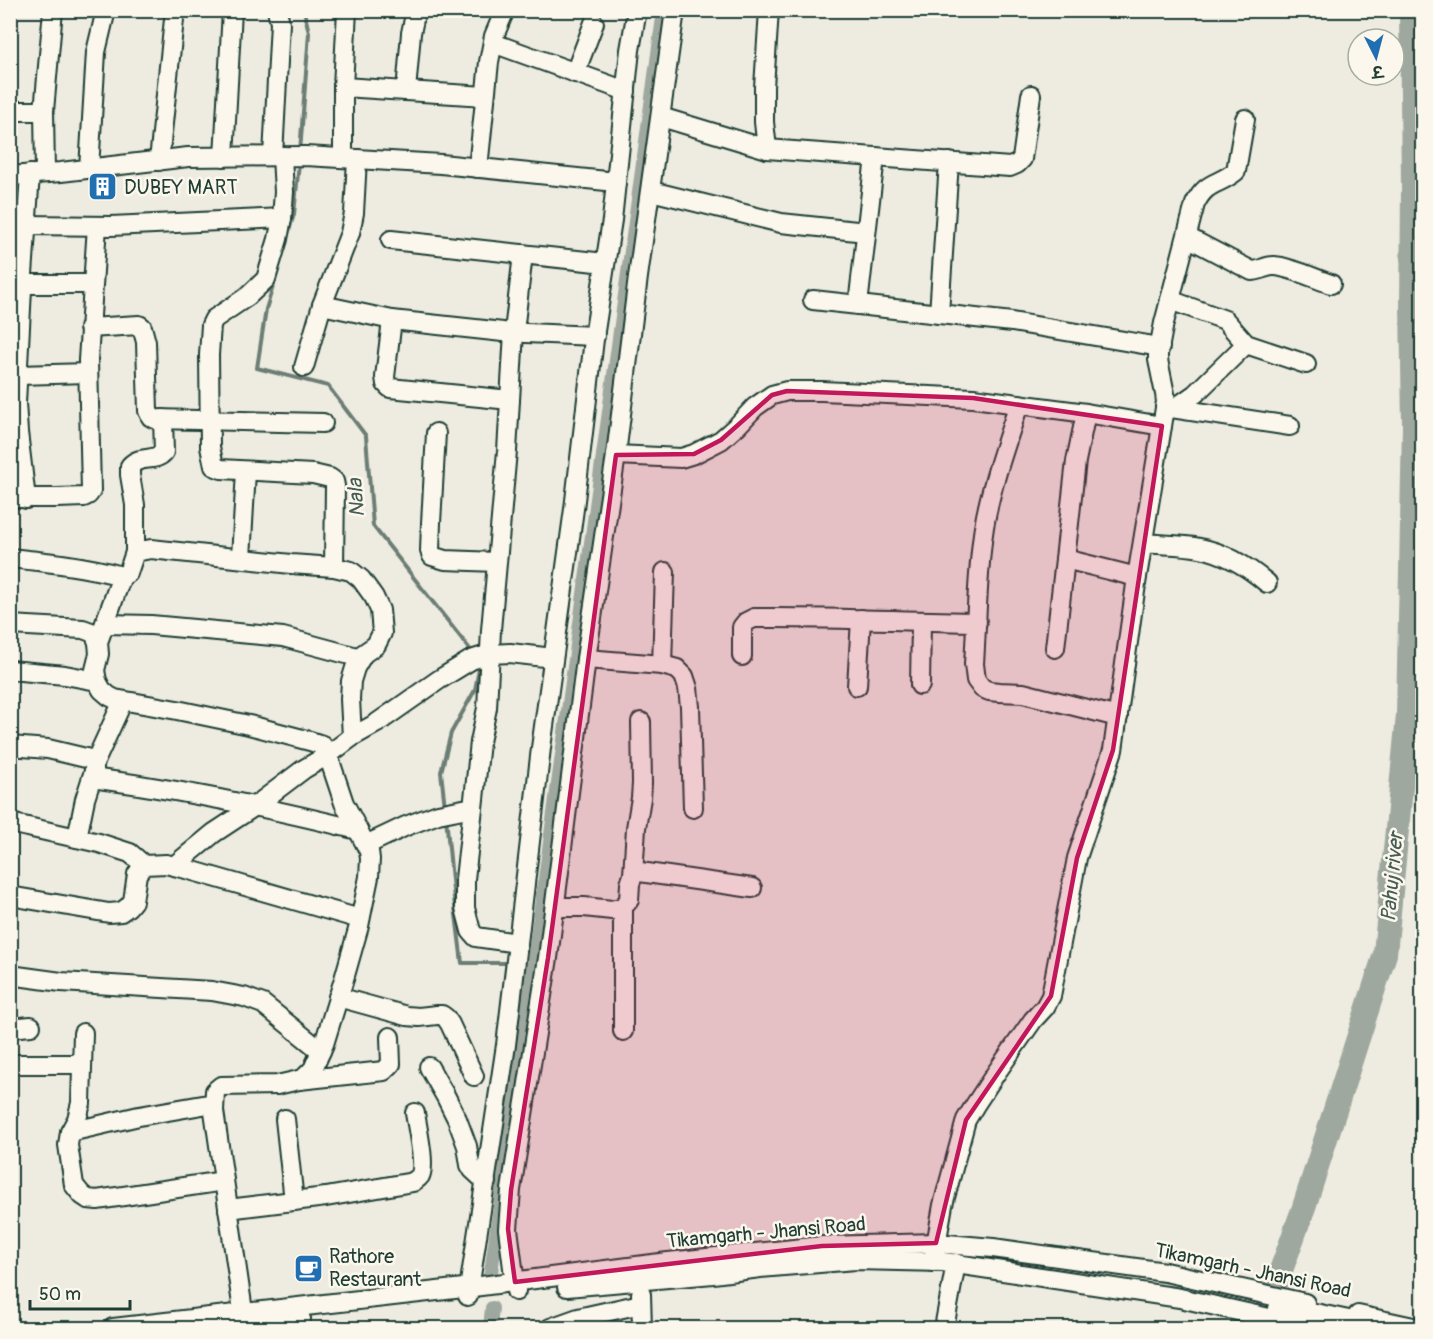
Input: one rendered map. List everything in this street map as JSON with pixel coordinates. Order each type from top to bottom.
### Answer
[{"type":"main road","points":[[1281,1309],[1372,1329]]},
{"type":"street","points":[[53,10],[38,173],[26,225],[19,276],[16,403],[18,498],[84,497],[91,491],[89,327],[97,226]]},
{"type":"street","points":[[89,169],[96,52],[106,10]]},
{"type":"street","points":[[159,161],[175,10]]},
{"type":"street","points":[[224,157],[232,10]]},
{"type":"street","points":[[277,10],[280,23],[287,156],[282,218],[266,279],[248,296],[214,319],[211,325],[210,447],[214,466],[221,469],[313,474],[334,481],[334,567]]},
{"type":"street","points":[[304,367],[322,306],[350,232],[354,213],[343,87],[347,10]]},
{"type":"street","points":[[406,91],[411,33],[416,10]]},
{"type":"street","points":[[478,168],[489,62],[494,36],[505,10]]},
{"type":"street","points":[[475,1291],[486,1182],[506,1045],[553,658],[637,10]]},
{"type":"street","points":[[510,1287],[508,1229],[511,1190],[548,958],[586,659],[616,455],[675,10]]},
{"type":"street","points":[[767,149],[764,87],[769,10]]},
{"type":"street","points":[[575,73],[594,23]]},
{"type":"street","points":[[493,43],[626,91]]},
{"type":"street","points":[[343,87],[485,96]]},
{"type":"street","points":[[661,117],[767,149],[1010,167],[1022,159],[1031,95]]},
{"type":"street","points":[[10,111],[44,111]]},
{"type":"street","points":[[1170,408],[1158,360],[1164,323],[1186,237],[1200,193],[1236,171],[1245,119]]},
{"type":"street","points":[[10,176],[189,157],[287,156],[441,164],[616,182]]},
{"type":"street","points":[[858,305],[874,157]]},
{"type":"street","points":[[939,314],[949,162]]},
{"type":"street","points":[[651,191],[781,223],[866,232]]},
{"type":"street","points":[[26,225],[97,226],[282,218]]},
{"type":"street","points":[[1186,237],[1252,271],[1272,266],[1281,267],[1331,284]]},
{"type":"street","points":[[391,240],[605,263]]},
{"type":"street","points":[[517,949],[476,937],[471,931],[465,908],[465,879],[480,742],[487,708],[482,656],[496,562],[514,332],[523,254]]},
{"type":"street","points":[[19,276],[93,284]]},
{"type":"street","points":[[813,300],[1012,322],[1160,347]]},
{"type":"street","points":[[1170,300],[1225,320],[1246,344],[1306,364]]},
{"type":"street","points":[[322,306],[392,320],[514,332],[595,336]]},
{"type":"street","points":[[392,320],[385,377],[386,384],[390,388],[510,400]]},
{"type":"street","points":[[89,327],[139,325],[142,327],[146,342],[148,411],[155,419],[323,423]]},
{"type":"street","points":[[933,1262],[943,1204],[966,1120],[1051,996],[1077,858],[1113,750],[1161,426],[1170,408],[1195,394],[1246,344]]},
{"type":"street","points":[[18,375],[88,373]]},
{"type":"street","points":[[616,455],[681,458],[694,454],[721,440],[755,407],[772,395],[787,391],[973,398],[1086,413],[1161,426]]},
{"type":"street","points":[[1019,404],[999,465],[985,525],[974,664],[976,680],[982,688],[999,692],[1023,693],[1118,717]]},
{"type":"street","points":[[1170,408],[1290,426]]},
{"type":"street","points":[[1055,648],[1076,461],[1086,413]]},
{"type":"street","points":[[10,558],[81,567],[122,576],[128,573],[135,552],[135,506],[130,466],[135,460],[162,456],[164,452],[163,419]]},
{"type":"street","points":[[436,433],[430,551],[432,556],[445,560],[496,562]]},
{"type":"street","points":[[241,558],[246,471]]},
{"type":"street","points":[[1143,543],[1198,548],[1220,553],[1253,570],[1267,583]]},
{"type":"street","points":[[135,552],[151,549],[334,567],[351,571],[362,579],[380,610],[382,633],[376,645],[360,658],[351,681],[352,737]]},
{"type":"street","points":[[1065,559],[1137,577]]},
{"type":"street","points":[[662,665],[665,572]]},
{"type":"street","points":[[98,642],[122,576]]},
{"type":"street","points":[[742,656],[742,627],[754,618],[977,622]]},
{"type":"street","points":[[857,686],[861,619]]},
{"type":"street","points":[[920,685],[921,622]]},
{"type":"street","points":[[105,624],[151,625],[283,637],[360,658]]},
{"type":"street","points":[[10,626],[83,629],[94,633],[98,642],[99,654],[95,670],[97,681],[109,696],[123,701],[177,710],[310,741],[322,746],[328,755],[344,803],[370,859],[369,877],[360,919],[321,1051],[313,1069],[299,1080]]},
{"type":"street","points":[[174,866],[214,833],[304,769],[377,723],[440,679],[482,656],[510,653],[553,658]]},
{"type":"street","points":[[586,659],[662,665],[677,669],[684,676],[690,707],[693,808]]},
{"type":"street","points":[[10,670],[65,675],[97,681]]},
{"type":"street","points":[[77,838],[93,771],[123,701]]},
{"type":"street","points":[[555,907],[612,910],[623,907],[629,900],[641,798],[641,722]]},
{"type":"street","points":[[10,746],[48,749],[90,759],[93,771]]},
{"type":"street","points":[[93,771],[138,784],[255,806],[362,838],[473,807]]},
{"type":"street","points":[[10,823],[99,843],[130,853],[144,865],[174,866],[360,919]]},
{"type":"street","points":[[10,896],[109,913],[121,912],[133,902],[137,874],[144,865]]},
{"type":"street","points":[[633,875],[648,872],[752,888]]},
{"type":"street","points":[[623,907],[623,1031]]},
{"type":"street","points":[[10,975],[61,982],[212,991],[244,997],[269,1009],[321,1051]]},
{"type":"street","points":[[338,997],[407,1016],[442,1016],[450,1024],[474,1076]]},
{"type":"street","points":[[10,1028],[31,1026]]},
{"type":"street","points":[[83,1033],[81,1103],[77,1119],[69,1132],[68,1144],[74,1185],[82,1195],[88,1199],[97,1200],[224,1182]]},
{"type":"street","points":[[250,1324],[228,1209],[214,1103],[215,1091],[221,1086],[277,1084],[384,1071],[391,1064],[390,1037]]},
{"type":"street","points":[[10,1064],[82,1065]]},
{"type":"street","points":[[429,1067],[457,1119],[467,1146],[470,1165],[486,1182]]},
{"type":"street","points":[[69,1132],[139,1116],[214,1103]]},
{"type":"street","points":[[228,1209],[413,1182],[422,1173],[415,1113]]},
{"type":"street","points":[[285,1119],[294,1201]]},
{"type":"street","name":"Tikamgarh - Jhansi Road","points":[[510,1287],[668,1262],[822,1246],[936,1243],[993,1248],[1165,1272],[1418,1329]]},
{"type":"street","points":[[113,1329],[250,1324],[510,1287],[641,1280],[855,1260],[956,1263],[1180,1298],[1317,1329]]},
{"type":"street","points":[[944,1329],[956,1263]]},
{"type":"street","points":[[641,1280],[642,1329]]},
{"type":"street","points":[[550,1329],[578,1318],[642,1304]]},
{"type":"highlighted area","points":[[787,391],[973,398],[1162,426],[1113,750],[1077,858],[1051,996],[966,1120],[936,1243],[822,1246],[515,1282],[508,1229],[511,1190],[548,958],[616,455],[694,454],[721,440],[772,395]]},
{"type":"waterway","name":"Nala","points":[[300,152],[309,33],[304,10]]},
{"type":"waterway","points":[[490,1280],[664,10]]},
{"type":"waterway","name":"Pahuj river","points":[[1260,1328],[1304,1207],[1385,954],[1408,715],[1414,425],[1411,10]]},
{"type":"waterway","name":"Nala","points":[[286,241],[294,214],[299,163]]},
{"type":"waterway","name":"Nala","points":[[275,280],[266,309],[257,368],[328,386],[366,436],[373,526],[473,653]]},
{"type":"waterway","name":"Nala","points":[[445,807],[441,772],[451,733],[475,690],[480,664]]},
{"type":"waterway","name":"Nala","points":[[446,817],[462,963],[509,963]]},
{"type":"waterway","points":[[490,1328],[492,1308]]},
{"type":"place","name":"DUBEY MART","points":[[103,187]]},
{"type":"place","name":"Rathore Restaurant","points":[[308,1268]]}]
